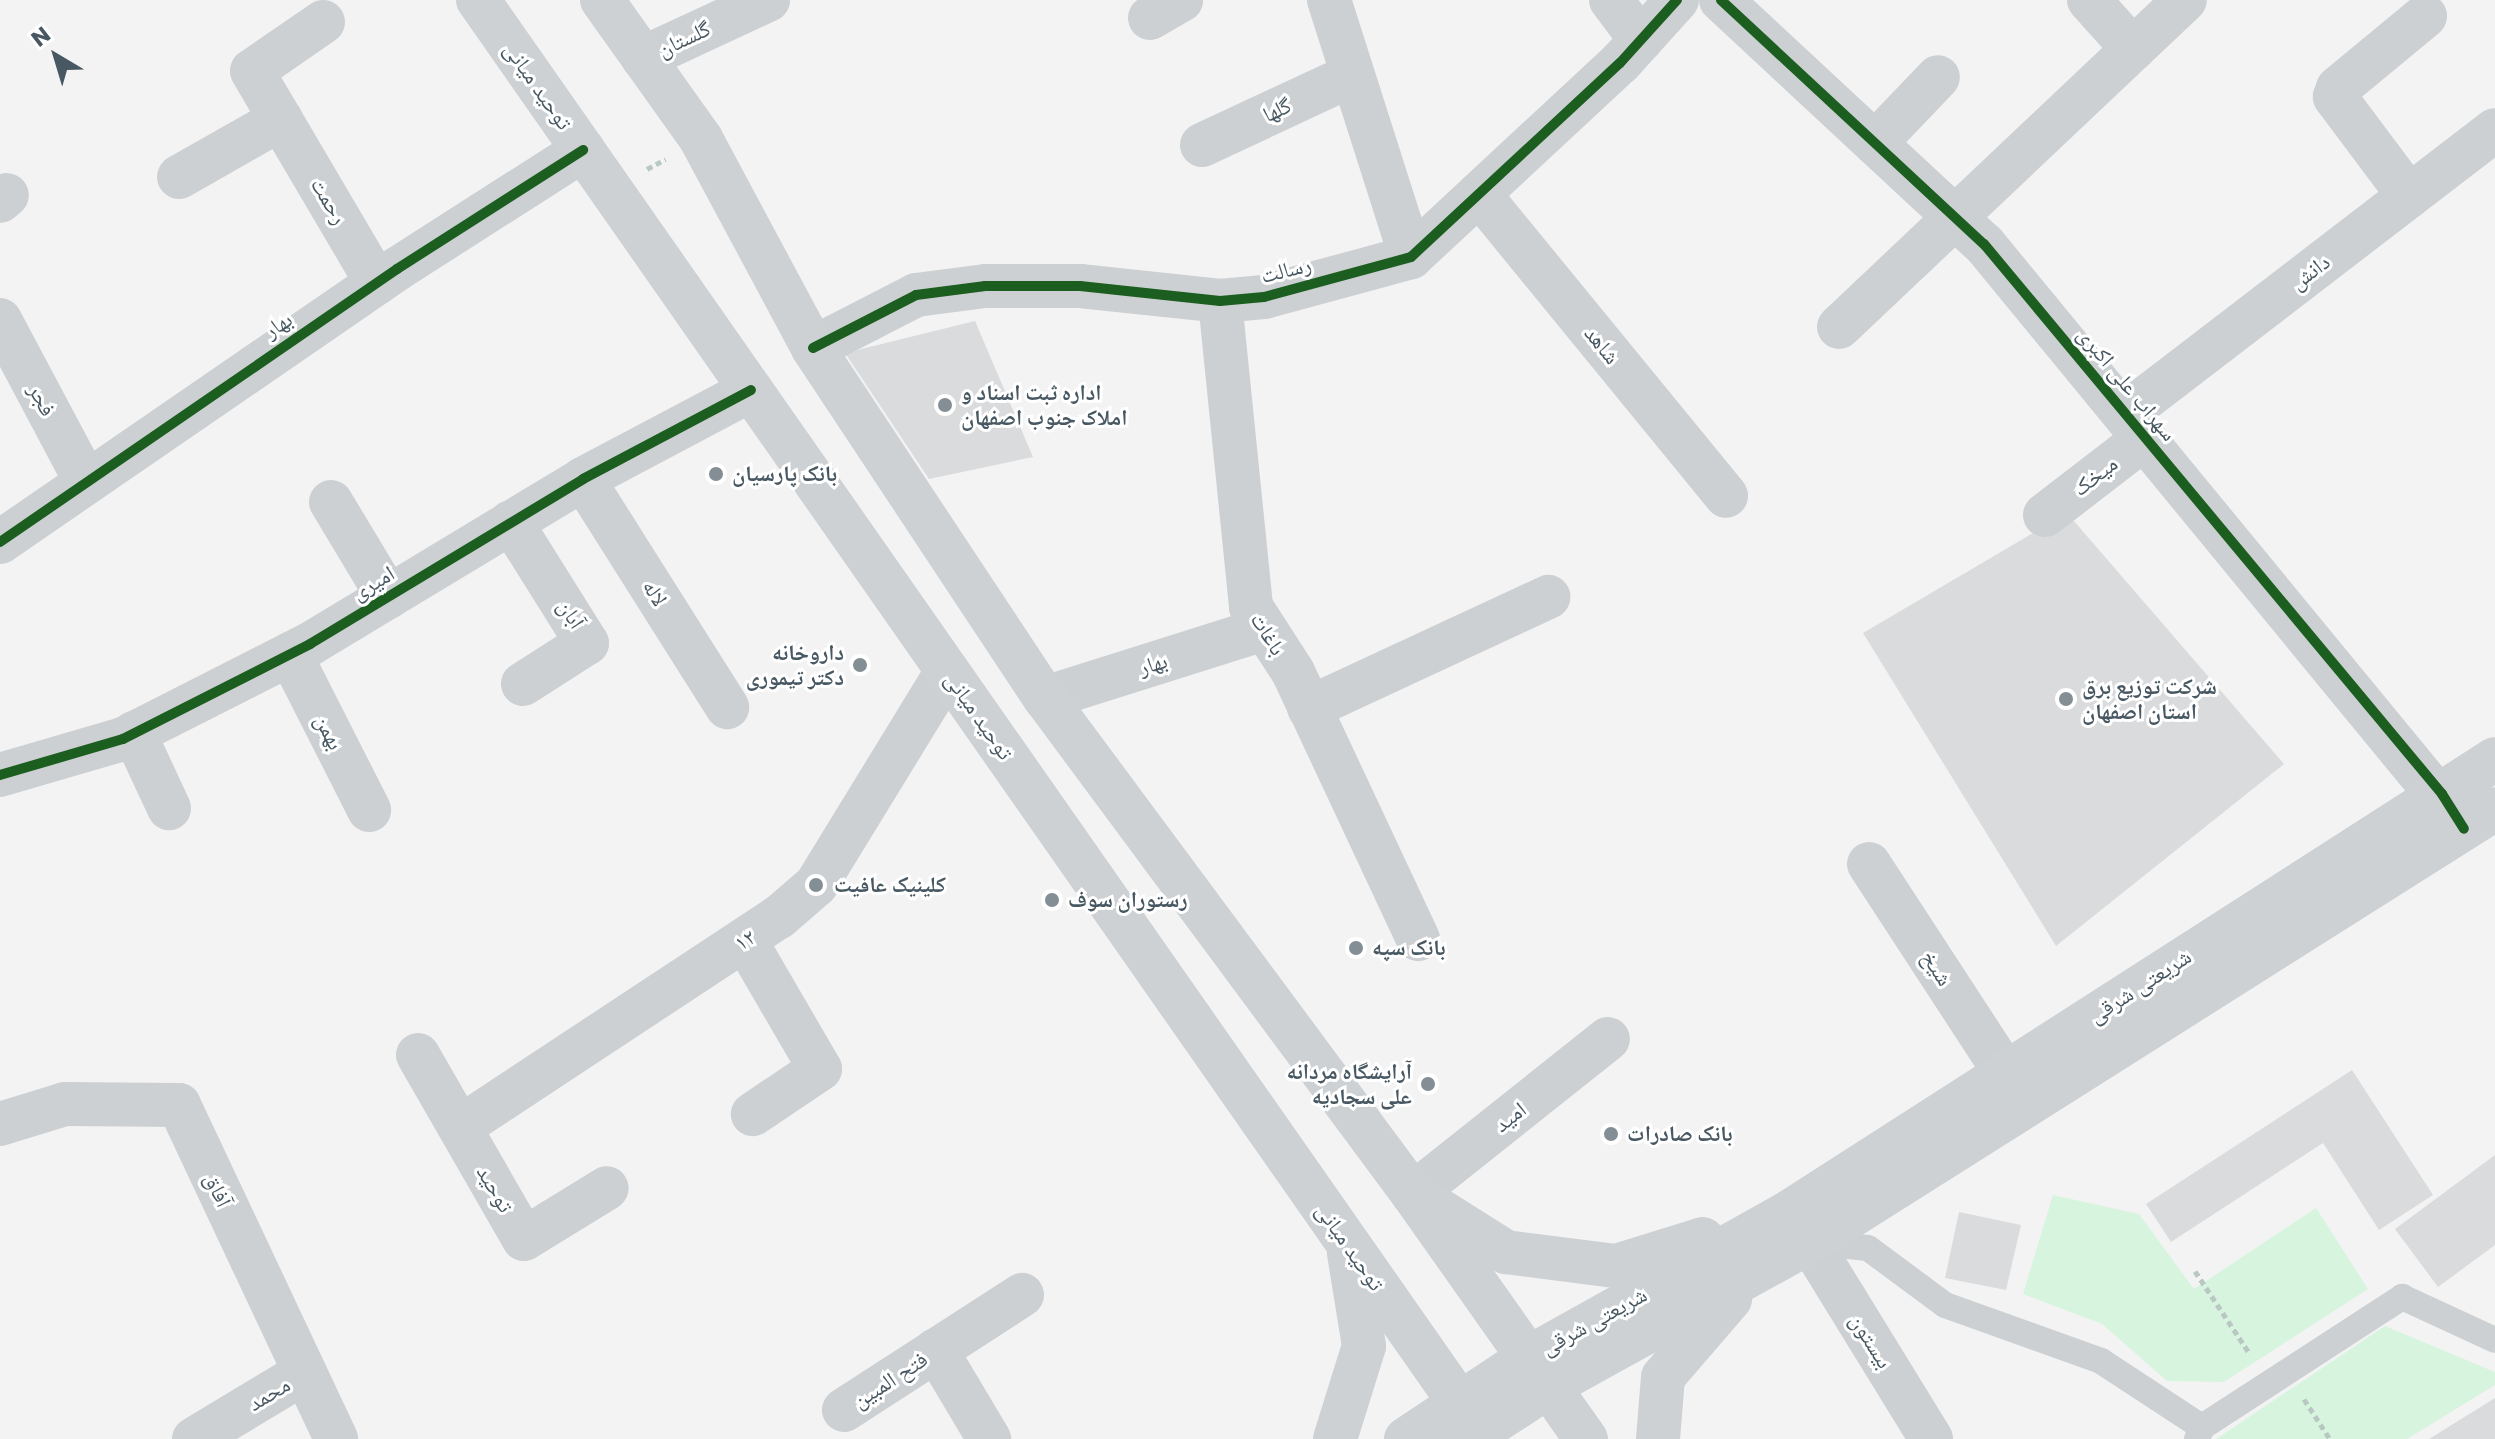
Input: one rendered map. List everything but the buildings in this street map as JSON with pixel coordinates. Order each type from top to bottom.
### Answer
[{"type":"main road","name":"توحید میانی","points":[[478,0],[1473,1428]]},
{"type":"main road","points":[[602,0],[701,139],[813,348],[1045,698],[1413,1194],[1586,1439]]},
{"type":"main road","points":[[907,612],[961,567]]},
{"type":"main road","name":"شریعتی شرقی","points":[[1406,1439],[1473,1428],[1538,1372],[1798,1228],[2467,810],[2495,759]]},
{"type":"main road","name":"شریعتی شرقی","points":[[1798,1228],[2005,1073],[2467,810]]},
{"type":"main road","points":[[1413,1194],[1506,1252],[1616,1266],[1798,1228]]},
{"type":"main road","points":[[1658,1439],[1663,1377],[1720,1306],[1798,1228]]},
{"type":"main road","points":[[1335,1439],[1364,1346],[1347,1243]]},
{"type":"street","name":"گلستان","points":[[643,58],[768,0]]},
{"type":"street","points":[[1329,0],[1411,257]]},
{"type":"street","points":[[1611,0],[1641,40]]},
{"type":"street","name":"رسالت","points":[[813,348],[916,295],[985,286],[1080,286],[1220,301],[1264,297],[1411,257],[1641,40],[1677,0]]},
{"type":"street","name":"سهراب علی اکبری","points":[[1721,0],[1956,217],[2467,810]]},
{"type":"street","points":[[2089,0],[2133,49]]},
{"type":"street","points":[[1839,327],[2185,0]]},
{"type":"street","points":[[2409,196],[2335,97],[2338,88],[2425,16]]},
{"type":"street","name":"رحمت","points":[[323,22],[252,71],[377,283]]},
{"type":"street","name":"گلها","points":[[1202,145],[1352,75]]},
{"type":"street","points":[[1875,143],[1938,77]]},
{"type":"street","points":[[179,177],[281,119]]},
{"type":"street","name":"دانش","points":[[2135,426],[2409,196],[2495,130]]},
{"type":"street","name":"بهار","points":[[0,542],[85,480],[377,283],[583,150]]},
{"type":"street","name":"شاهد","points":[[1479,194],[1726,496]]},
{"type":"street","name":"باغات","points":[[1220,301],[1251,607],[1261,630],[1293,672],[1418,939]]},
{"type":"street","name":"فجر","points":[[0,320],[85,480]]},
{"type":"street","name":"امیری","points":[[0,775],[134,733],[290,654],[583,479],[751,390]]},
{"type":"street","name":"میخک","points":[[2045,515],[2135,426]]},
{"type":"street","name":"لاله","points":[[583,479],[727,707]]},
{"type":"street","points":[[331,502],[388,597]]},
{"type":"street","name":"آبان","points":[[511,522],[587,643],[523,684]]},
{"type":"street","points":[[1309,708],[1548,597]]},
{"type":"street","name":"بهار","points":[[1045,698],[1261,630]]},
{"type":"street","name":"بهمن","points":[[290,654],[369,810]]},
{"type":"street","name":"۱۲","points":[[460,1127],[745,940],[816,885],[947,671]]},
{"type":"street","points":[[134,733],[169,808]]},
{"type":"street","name":"شیخ","points":[[1869,864],[2005,1073]]},
{"type":"street","points":[[745,940],[820,1069],[753,1114]]},
{"type":"street","name":"امید","points":[[1413,1194],[1608,1039]]},
{"type":"street","name":"توحید","points":[[418,1055],[524,1239],[607,1188]]},
{"type":"street","name":"آفاق","points":[[0,1124],[65,1104],[179,1105],[302,1374],[336,1439]]},
{"type":"street","name":"بیستون","points":[[1798,1228],[1931,1439]]},
{"type":"street","name":"فتح المبین","points":[[844,1410],[1022,1295]]},
{"type":"street","name":"فتح المبین","points":[[936,1350],[989,1439]]},
{"type":"street","name":"محمد","points":[[194,1439],[302,1374]]},
{"type":"lane","points":[[1798,1228],[1868,1248],[1945,1305],[2101,1361],[2199,1433],[2402,1297],[2495,1340]]},
{"type":"path","points":[[611,189],[701,139]]},
{"type":"path","points":[[2195,1271],[2330,1439]]},
{"type":"green space","points":[[2053,1195],[2139,1214],[2194,1289],[2316,1208],[2368,1289],[2224,1382],[2167,1381],[2102,1324],[2023,1294]]},
{"type":"green space","points":[[2385,1326],[2495,1372],[2495,1385],[2407,1439],[2216,1439]]},
{"type":"cycle path","points":[[813,348],[916,295],[985,286],[1080,286],[1220,301],[1264,297],[1411,257],[1620,63],[1677,0]]},
{"type":"cycle path","points":[[1721,0],[1984,244],[2442,794],[2464,829]]},
{"type":"cycle path","points":[[0,542],[397,269],[583,150]]},
{"type":"cycle path","points":[[0,775],[123,739],[310,644],[583,479],[751,390]]},
{"type":"place","name":"اداره ثبت اسناد و املاک جنوب اصفهان","points":[[945,405]]},
{"type":"place","name":"بانک پارسیان","points":[[716,474]]},
{"type":"place","name":"داروخانه دکتر تیموری","points":[[860,665]]},
{"type":"place","name":"شرکت توزیع برق استان اصفهان","points":[[2066,699]]},
{"type":"place","name":"کلینیک عافیت","points":[[816,885]]},
{"type":"place","name":"رستوران سوف","points":[[1052,900]]},
{"type":"place","name":"بانک سپه","points":[[1356,948]]},
{"type":"place","name":"آرایشگاه مردانه علی سجادیه","points":[[1428,1084]]},
{"type":"place","name":"بانک صادرات","points":[[1611,1134]]}]
